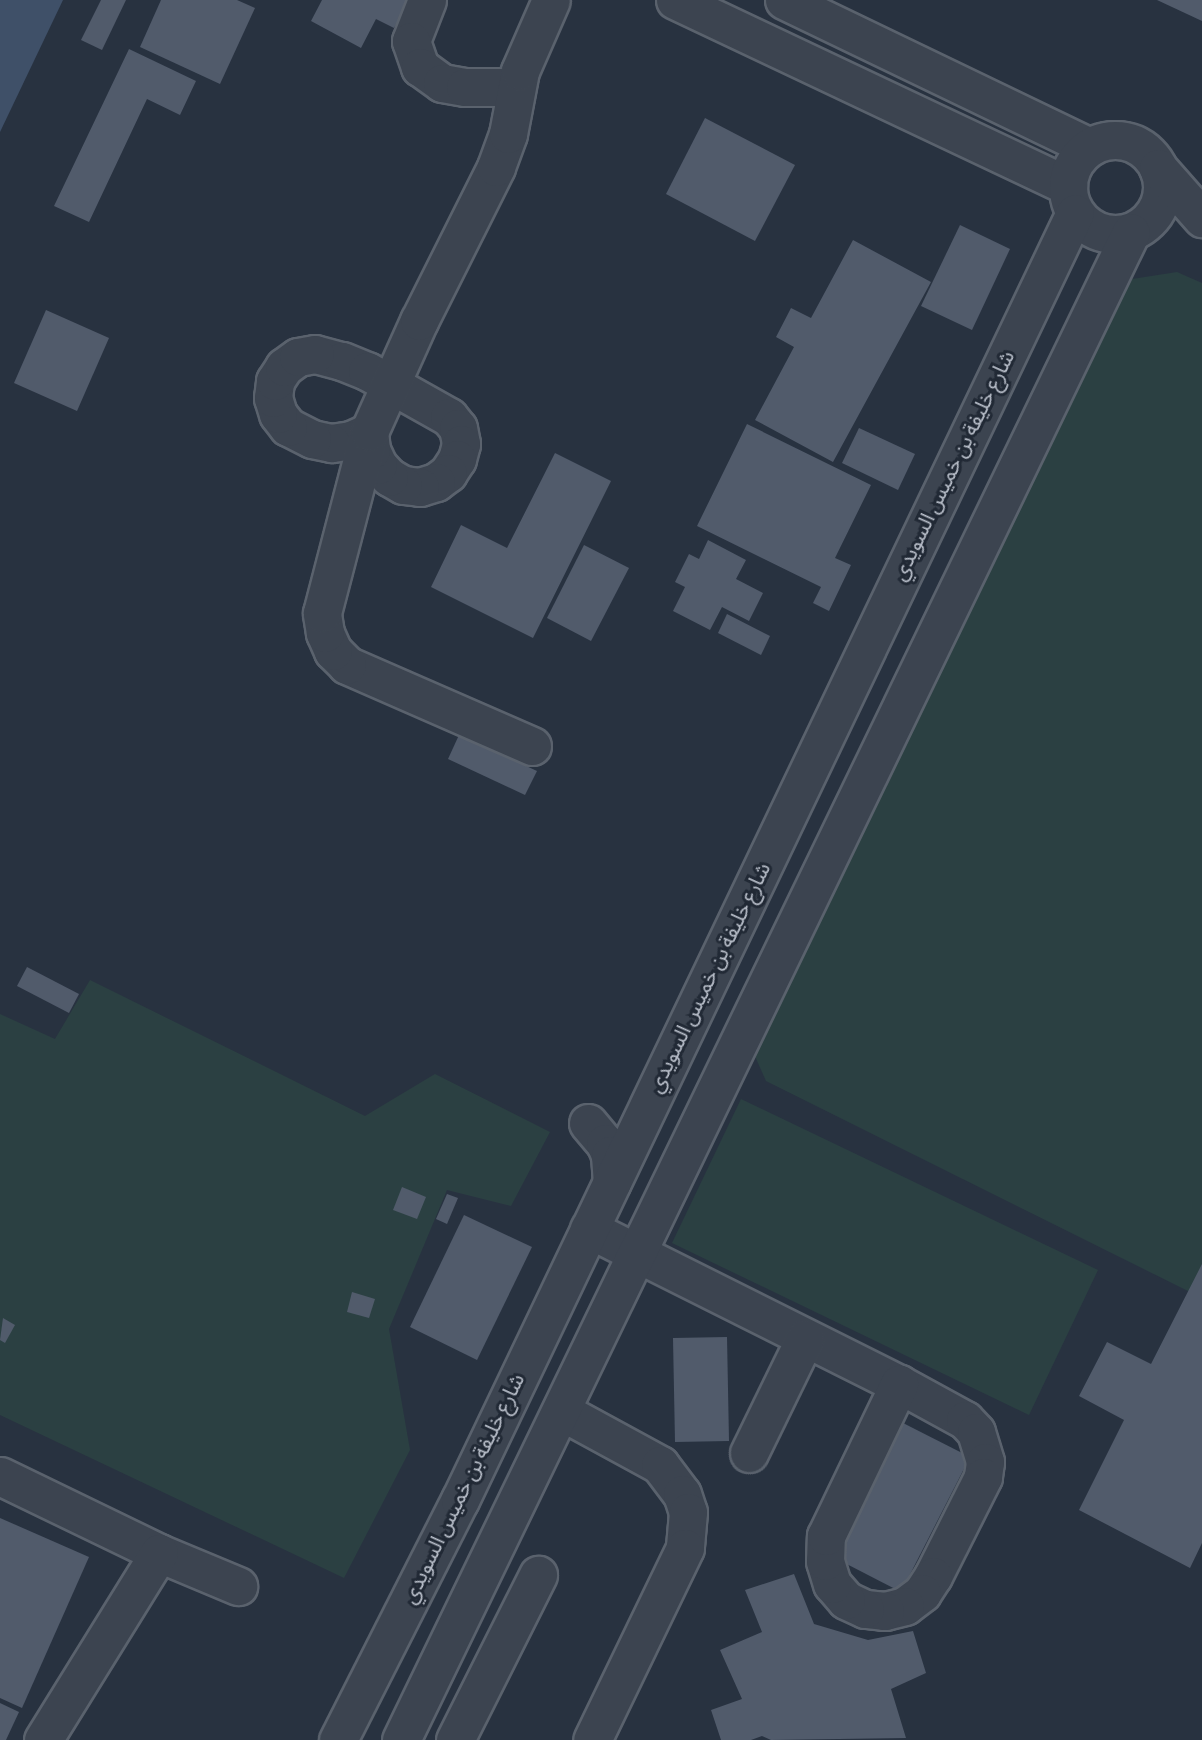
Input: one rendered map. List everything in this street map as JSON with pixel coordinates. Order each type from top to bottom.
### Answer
[{"type":"lane","points":[[427,0],[411,41],[419,67],[442,83],[465,87],[516,87]]},
{"type":"lane","points":[[532,746],[347,665],[333,651],[325,633],[322,613],[369,432],[419,321],[496,167],[508,134],[520,71],[551,0]]},
{"type":"lane","points":[[675,0],[1072,199],[1100,232],[1202,229]]},
{"type":"lane","points":[[784,0],[1090,147]]},
{"type":"lane","points":[[1072,199],[1074,164],[1090,147],[1111,140],[1134,144],[1152,158],[1202,218]]},
{"type":"lane","points":[[401,1740],[638,1255],[727,1063],[1137,229],[1150,219],[1161,200],[1158,168]]},
{"type":"lane","name":"شارع خليفة بن خميس السويدي","points":[[338,1740],[439,1543],[681,1038],[1072,199]]},
{"type":"lane","points":[[314,355],[342,360],[449,417],[458,428],[461,444],[449,473],[436,482],[420,487],[403,485],[389,477],[378,465],[371,450],[369,432],[351,440],[331,443],[288,427],[278,414],[273,398],[275,381],[284,367],[298,357],[314,355]]},
{"type":"lane","points":[[681,1038],[727,1063]]},
{"type":"lane","points":[[589,1229],[899,1384],[965,1420],[976,1432],[985,1462],[983,1478],[922,1593],[905,1606],[885,1611],[865,1609],[846,1600],[832,1584],[825,1560],[826,1536],[899,1384]]},
{"type":"lane","points":[[749,1452],[805,1338]]},
{"type":"lane","points":[[561,1411],[660,1465],[682,1494],[688,1512],[685,1548],[592,1740]]},
{"type":"lane","points":[[0,1476],[159,1553],[237,1586]]},
{"type":"lane","points":[[439,1543],[485,1567],[534,1583],[455,1740]]},
{"type":"lane","points":[[43,1740],[159,1553]]},
{"type":"green space","points":[[1177,272],[1202,283],[1202,1298],[766,1081],[754,1054],[1099,318],[1132,279]]},
{"type":"green space","points":[[90,980],[365,1116],[435,1074],[550,1132],[511,1206],[447,1190],[389,1329],[410,1450],[344,1578],[0,1415],[0,1014],[55,1039]]},
{"type":"green space","points":[[741,1099],[1098,1270],[1029,1415],[672,1243]]},
{"type":"water","points":[[0,0],[63,0],[0,132]]},
{"type":"building","points":[[101,0],[126,0],[102,50],[81,40]]},
{"type":"building","points":[[161,0],[237,0],[255,8],[220,84],[140,47]]},
{"type":"building","points":[[322,0],[410,0],[394,28],[376,19],[361,48],[311,21]]},
{"type":"building","points":[[1157,0],[1202,0],[1202,21]]},
{"type":"building","points":[[129,49],[196,81],[180,115],[147,99],[89,222],[54,206]]},
{"type":"building","points":[[705,118],[795,165],[755,241],[666,194]]},
{"type":"building","points":[[960,225],[1010,249],[972,330],[921,306]]},
{"type":"building","points":[[853,240],[931,282],[833,462],[755,420],[794,347],[776,337],[791,308],[811,318]]},
{"type":"building","points":[[46,310],[109,338],[77,411],[14,383]]},
{"type":"building","points":[[747,424],[871,485],[835,558],[851,565],[829,611],[813,603],[821,587],[697,526]]},
{"type":"building","points":[[859,428],[915,454],[898,490],[842,463]]},
{"type":"building","points":[[555,453],[611,481],[533,638],[431,587],[461,525],[507,548]]},
{"type":"building","points":[[708,540],[746,560],[736,579],[763,593],[749,621],[722,607],[710,630],[673,611],[685,587],[675,582],[689,554],[699,559]]},
{"type":"building","points":[[584,545],[629,568],[591,641],[547,618]]},
{"type":"building","points":[[727,614],[770,636],[761,655],[718,633]]},
{"type":"building","points":[[459,735],[537,771],[525,795],[448,759]]},
{"type":"building","points":[[27,967],[79,994],[69,1013],[17,986]]},
{"type":"building","points":[[402,1187],[426,1197],[417,1219],[393,1210]]},
{"type":"building","points":[[447,1194],[458,1198],[447,1224],[436,1219]]},
{"type":"building","points":[[464,1215],[532,1247],[477,1360],[410,1327]]},
{"type":"building","points":[[1202,1264],[1202,1543],[1190,1568],[1079,1510],[1124,1420],[1079,1396],[1107,1342],[1151,1364]]},
{"type":"building","points":[[352,1292],[375,1299],[369,1318],[347,1312]]},
{"type":"building","points":[[3,1318],[15,1325],[5,1343],[0,1340]]},
{"type":"building","points":[[727,1337],[729,1441],[675,1442],[673,1338]]},
{"type":"building","points":[[903,1423],[970,1457],[901,1592],[835,1558]]},
{"type":"building","points":[[0,1518],[89,1557],[22,1708],[0,1698]]},
{"type":"building","points":[[794,1574],[814,1624],[868,1640],[913,1631],[926,1673],[891,1689],[906,1738],[771,1740],[762,1736],[751,1740],[721,1740],[711,1710],[742,1699],[720,1650],[762,1632],[745,1590]]},
{"type":"building","points":[[0,1703],[19,1712],[6,1740],[0,1740]]}]
